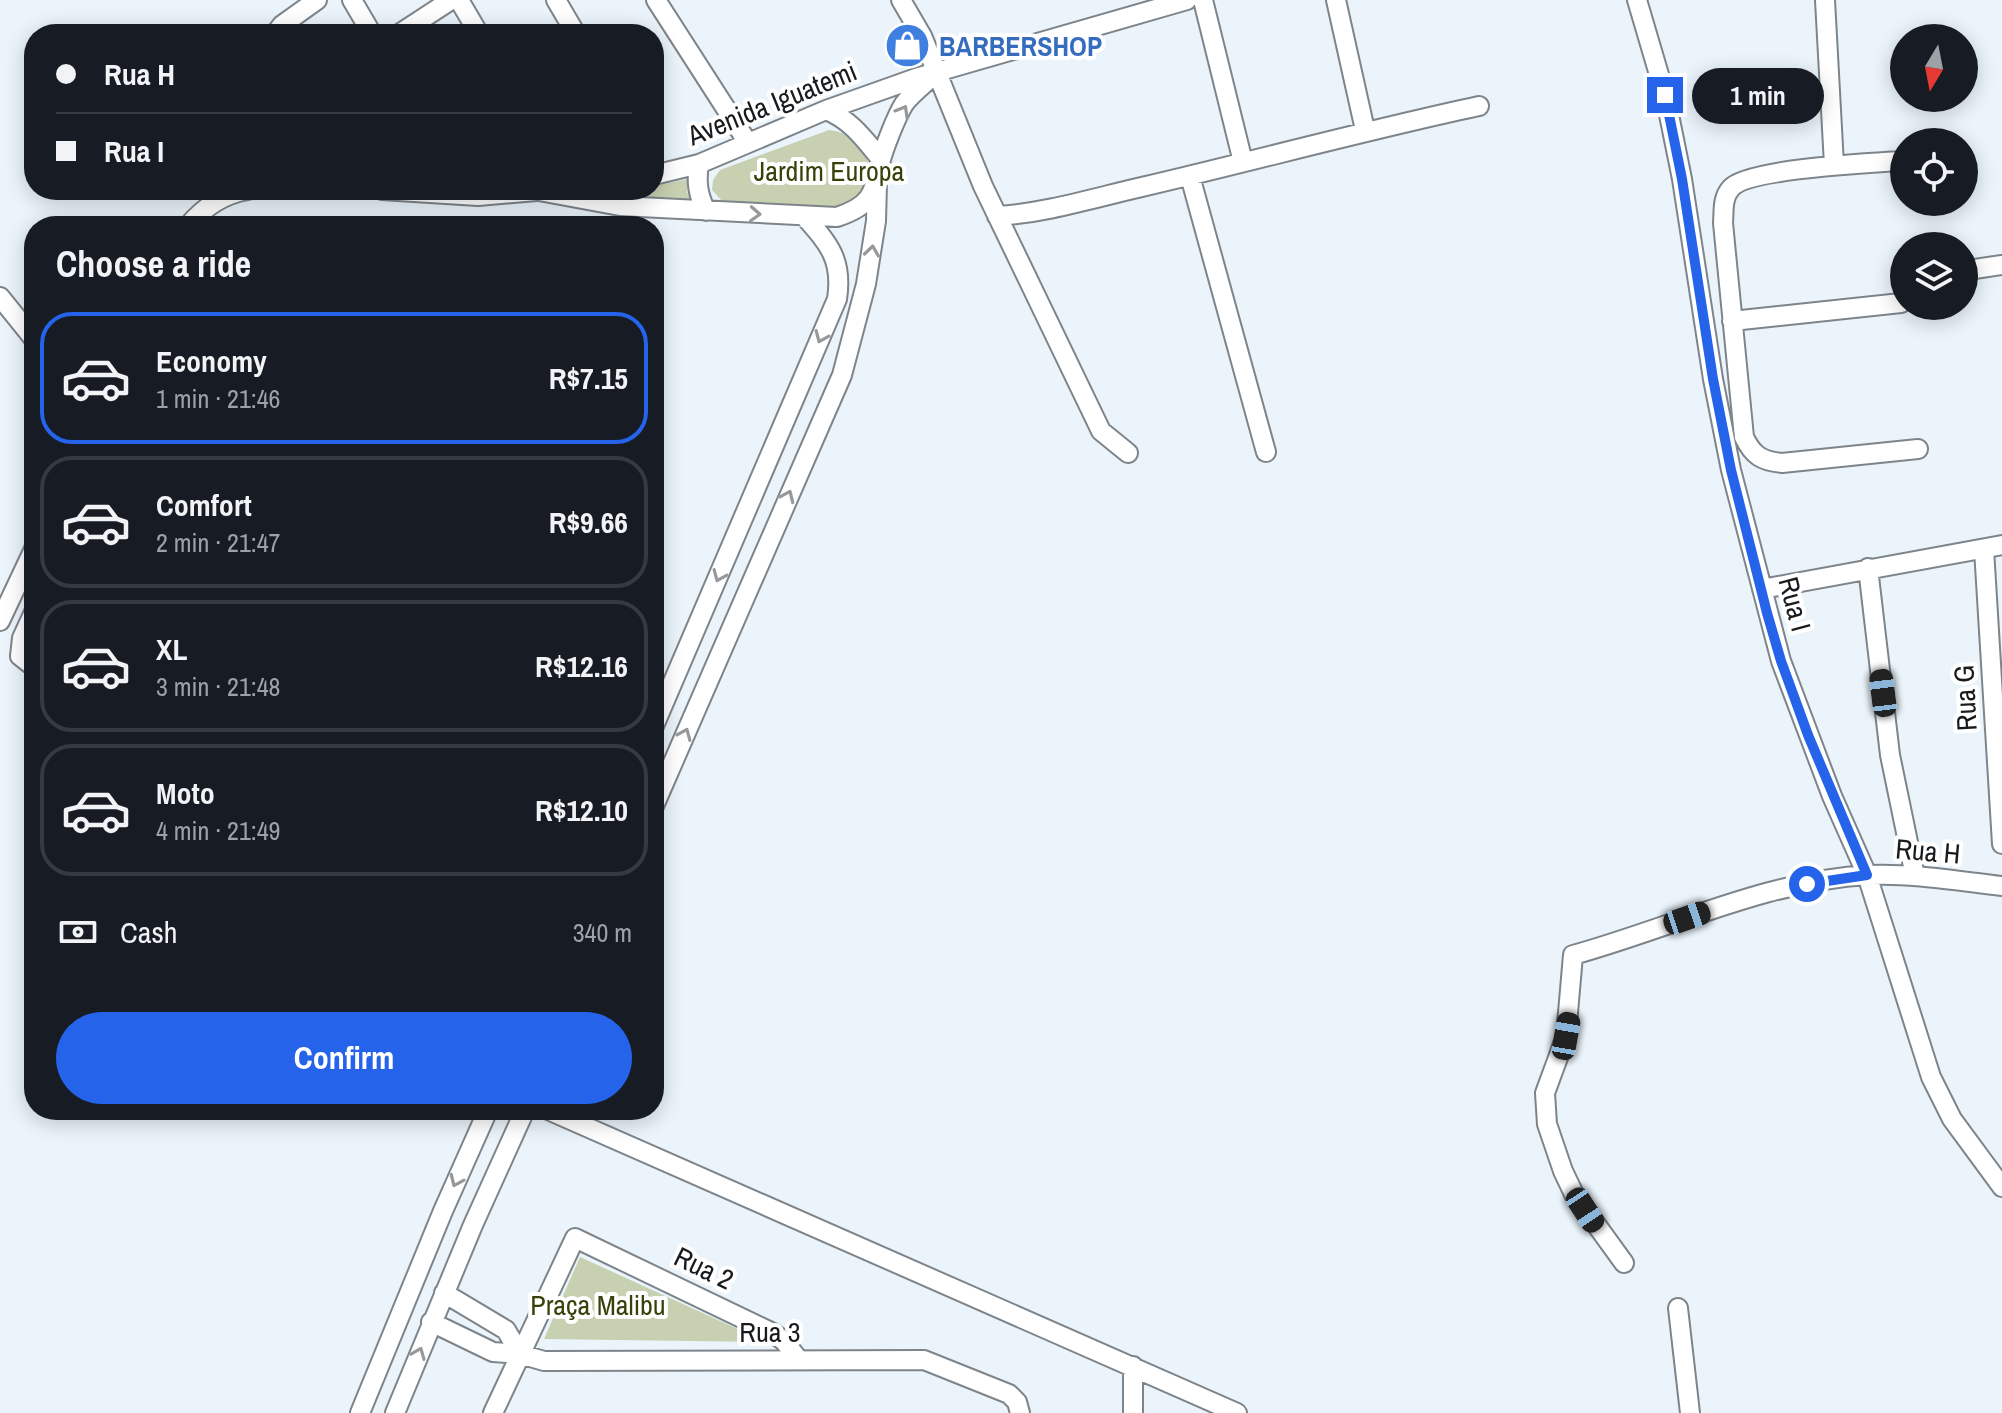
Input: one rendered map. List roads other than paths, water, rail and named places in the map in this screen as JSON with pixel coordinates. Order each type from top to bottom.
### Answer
[{"type":"street","points":[[283,24],[317,0]]},
{"type":"street","points":[[352,0],[366,24]]},
{"type":"street","points":[[414,24],[451,0]]},
{"type":"street","points":[[459,0],[473,24]]},
{"type":"street","points":[[556,0],[570,24]]},
{"type":"street","points":[[656,0],[748,143]]},
{"type":"street","points":[[901,0],[922,36],[997,216],[1101,431],[1128,453]]},
{"type":"street","name":"Avenida Iguatemi","points":[[664,171],[699,164],[826,110],[938,71],[1187,0]]},
{"type":"street","points":[[1203,0],[1243,162]]},
{"type":"street","points":[[1336,0],[1365,130]]},
{"type":"street","name":"Rua I","points":[[1637,0],[1665,95],[1682,179],[1713,379],[1731,470],[1786,675],[1832,796],[1867,875],[1931,1077],[1952,1119],[2002,1187]]},
{"type":"street","points":[[1825,0],[1834,165]]},
{"type":"street","points":[[664,783],[842,375],[866,284],[876,221],[881,159],[904,105],[938,71]]},
{"type":"street","points":[[997,216],[1026,213],[1190,176],[1365,130],[1479,106]]},
{"type":"street","points":[[826,110],[843,117],[881,159]]},
{"type":"street","points":[[1890,162],[1834,165],[1736,182],[1725,199],[1723,223],[1732,321],[1744,437],[1751,453],[1764,461],[1782,463],[1918,449]]},
{"type":"street","points":[[699,164],[699,195],[706,211]]},
{"type":"street","points":[[1190,176],[1266,452]]},
{"type":"street","points":[[588,200],[620,206],[837,217],[856,210],[871,197],[877,184]]},
{"type":"street","points":[[197,216],[218,200]]},
{"type":"street","points":[[664,703],[837,299],[838,274],[832,250],[805,217]]},
{"type":"street","points":[[1978,269],[2002,265]]},
{"type":"street","points":[[0,297],[24,327]]},
{"type":"street","points":[[1732,321],[1890,304]]},
{"type":"street","points":[[1762,589],[1993,547]]},
{"type":"street","name":"Rua G","points":[[1993,547],[2002,844]]},
{"type":"street","points":[[1868,568],[1890,755],[1915,876]]},
{"type":"street","points":[[0,621],[24,570]]},
{"type":"street","points":[[24,635],[19,647],[20,656],[24,659]]},
{"type":"street","name":"Rua H","points":[[1624,1263],[1574,1194],[1547,1124],[1545,1093],[1566,1036],[1573,955],[1785,888],[1867,875],[1915,876],[2002,886]]},
{"type":"street","points":[[360,1413],[484,1120]]},
{"type":"street","points":[[395,1413],[431,1322],[521,1120]]},
{"type":"street","points":[[571,1120],[1237,1413]]},
{"type":"street","name":"Rua 2","points":[[520,1354],[575,1238],[773,1333],[799,1360]]},
{"type":"street","points":[[444,1293],[506,1330],[520,1354],[493,1413]]},
{"type":"street","points":[[1678,1308],[1690,1413]]},
{"type":"street","name":"Rua 3","points":[[431,1322],[493,1352],[520,1354],[544,1361],[929,1360],[1004,1391],[1016,1405]]},
{"type":"street","points":[[1133,1366],[1133,1413]]},
{"type":"place","name":"BARBERSHOP","points":[[908,46]]},
{"type":"park label","name":"Jardim Europa","points":[[829,171]]},
{"type":"park label","name":"Praça Malibu","points":[[598,1305]]}]
